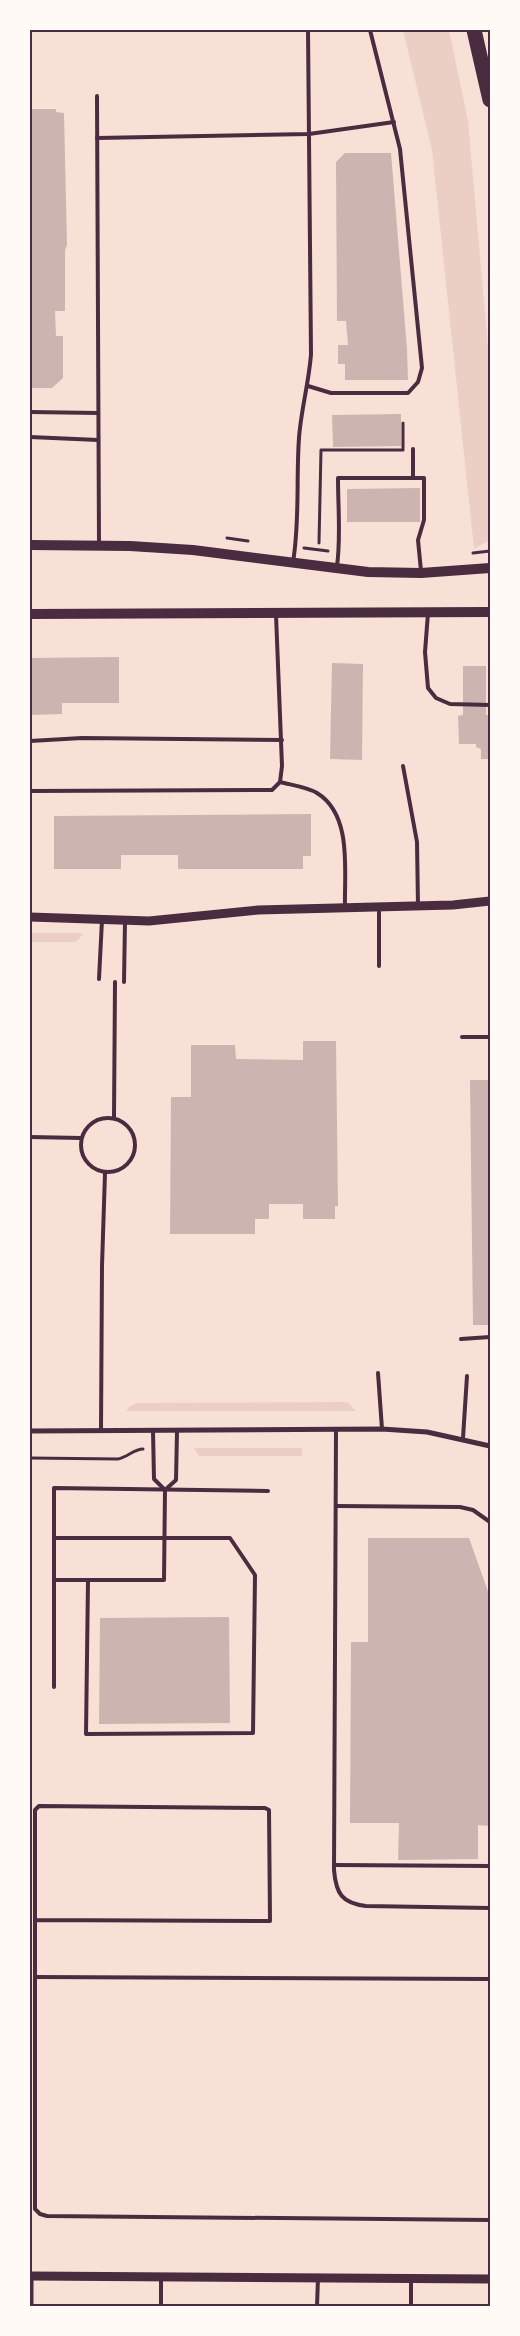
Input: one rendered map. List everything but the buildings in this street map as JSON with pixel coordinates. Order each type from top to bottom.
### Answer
[{"type":"highway","points":[[474,30],[490,100]]},
{"type":"main road","points":[[30,545],[193,550],[368,572],[421,573],[490,568]]},
{"type":"main road","points":[[30,614],[490,612]]},
{"type":"street","points":[[30,917],[149,922],[258,910],[453,905],[490,901]]},
{"type":"street","points":[[30,1431],[177,1432],[382,1429],[427,1432],[463,1438],[490,1446]]},
{"type":"street","points":[[31,2306],[31,2276],[490,2279]]},
{"type":"lane","points":[[293,562],[296,540],[299,438],[308,386],[311,354],[308,30]]},
{"type":"lane","points":[[308,386],[330,393],[408,393],[418,382],[422,368],[400,149],[370,30]]},
{"type":"lane","points":[[98,96],[99,546]]},
{"type":"lane","points":[[97,138],[309,134],[394,122]]},
{"type":"lane","points":[[30,412],[98,413]]},
{"type":"lane","points":[[30,437],[98,440]]},
{"type":"lane","points":[[412,448],[413,478]]},
{"type":"lane","points":[[336,568],[340,546],[337,532],[338,478],[424,478],[424,520],[418,540],[421,573]]},
{"type":"lane","points":[[428,613],[425,652],[428,688],[436,698],[450,704],[490,705]]},
{"type":"lane","points":[[30,791],[272,790],[280,782],[282,766],[276,614]]},
{"type":"lane","points":[[30,741],[82,738],[282,740]]},
{"type":"lane","points":[[403,766],[417,842],[418,906]]},
{"type":"lane","points":[[280,782],[316,792],[333,809],[342,830],[345,908]]},
{"type":"lane","points":[[379,907],[379,966]]},
{"type":"lane","points":[[99,978],[102,920]]},
{"type":"lane","points":[[124,982],[125,920]]},
{"type":"lane","points":[[114,1118],[115,982]]},
{"type":"lane","points":[[462,1037],[490,1037]]},
{"type":"lane","points":[[103,1118],[114,1118],[131,1130],[136,1145],[132,1160],[120,1170],[105,1172],[90,1167],[81,1154],[81,1138],[89,1125],[103,1118]]},
{"type":"lane","points":[[30,1137],[81,1138]]},
{"type":"lane","points":[[101,1431],[102,1266],[105,1172]]},
{"type":"lane","points":[[461,1339],[490,1337]]},
{"type":"lane","points":[[378,1373],[382,1429]]},
{"type":"lane","points":[[463,1438],[467,1376]]},
{"type":"lane","points":[[336,1430],[334,1865],[338,1890],[343,1899],[354,1904],[396,1908],[490,1908]]},
{"type":"lane","points":[[54,1580],[164,1580],[165,1490],[154,1479],[153,1431]]},
{"type":"lane","points":[[165,1490],[176,1480],[177,1432]]},
{"type":"lane","points":[[54,1687],[54,1488],[268,1491]]},
{"type":"lane","points":[[336,1506],[460,1507],[473,1510],[490,1522]]},
{"type":"lane","points":[[54,1538],[230,1538],[255,1575],[254,1733],[86,1734],[88,1580]]},
{"type":"lane","points":[[35,1920],[270,1921],[269,1810],[265,1808],[39,1806],[35,1810],[35,1920],[35,2209],[40,2214],[47,2216],[490,2220]]},
{"type":"lane","points":[[334,1865],[490,1866]]},
{"type":"lane","points":[[35,1977],[490,1979]]},
{"type":"lane","points":[[161,2277],[161,2306]]},
{"type":"lane","points":[[317,2306],[318,2278]]},
{"type":"lane","points":[[411,2278],[412,2306]]},
{"type":"path","points":[[30,1458],[118,1459],[126,1457],[138,1449],[144,1449]]},
{"type":"shaded area","points":[[403,30],[449,30],[468,121],[490,370],[490,540],[474,549],[432,150]]},
{"type":"shaded area","points":[[30,933],[83,934],[76,942],[30,942]]},
{"type":"shaded area","points":[[347,1402],[356,1411],[126,1411],[130,1406],[138,1403]]},
{"type":"shaded area","points":[[194,1448],[302,1448],[302,1456],[199,1456]]}]
